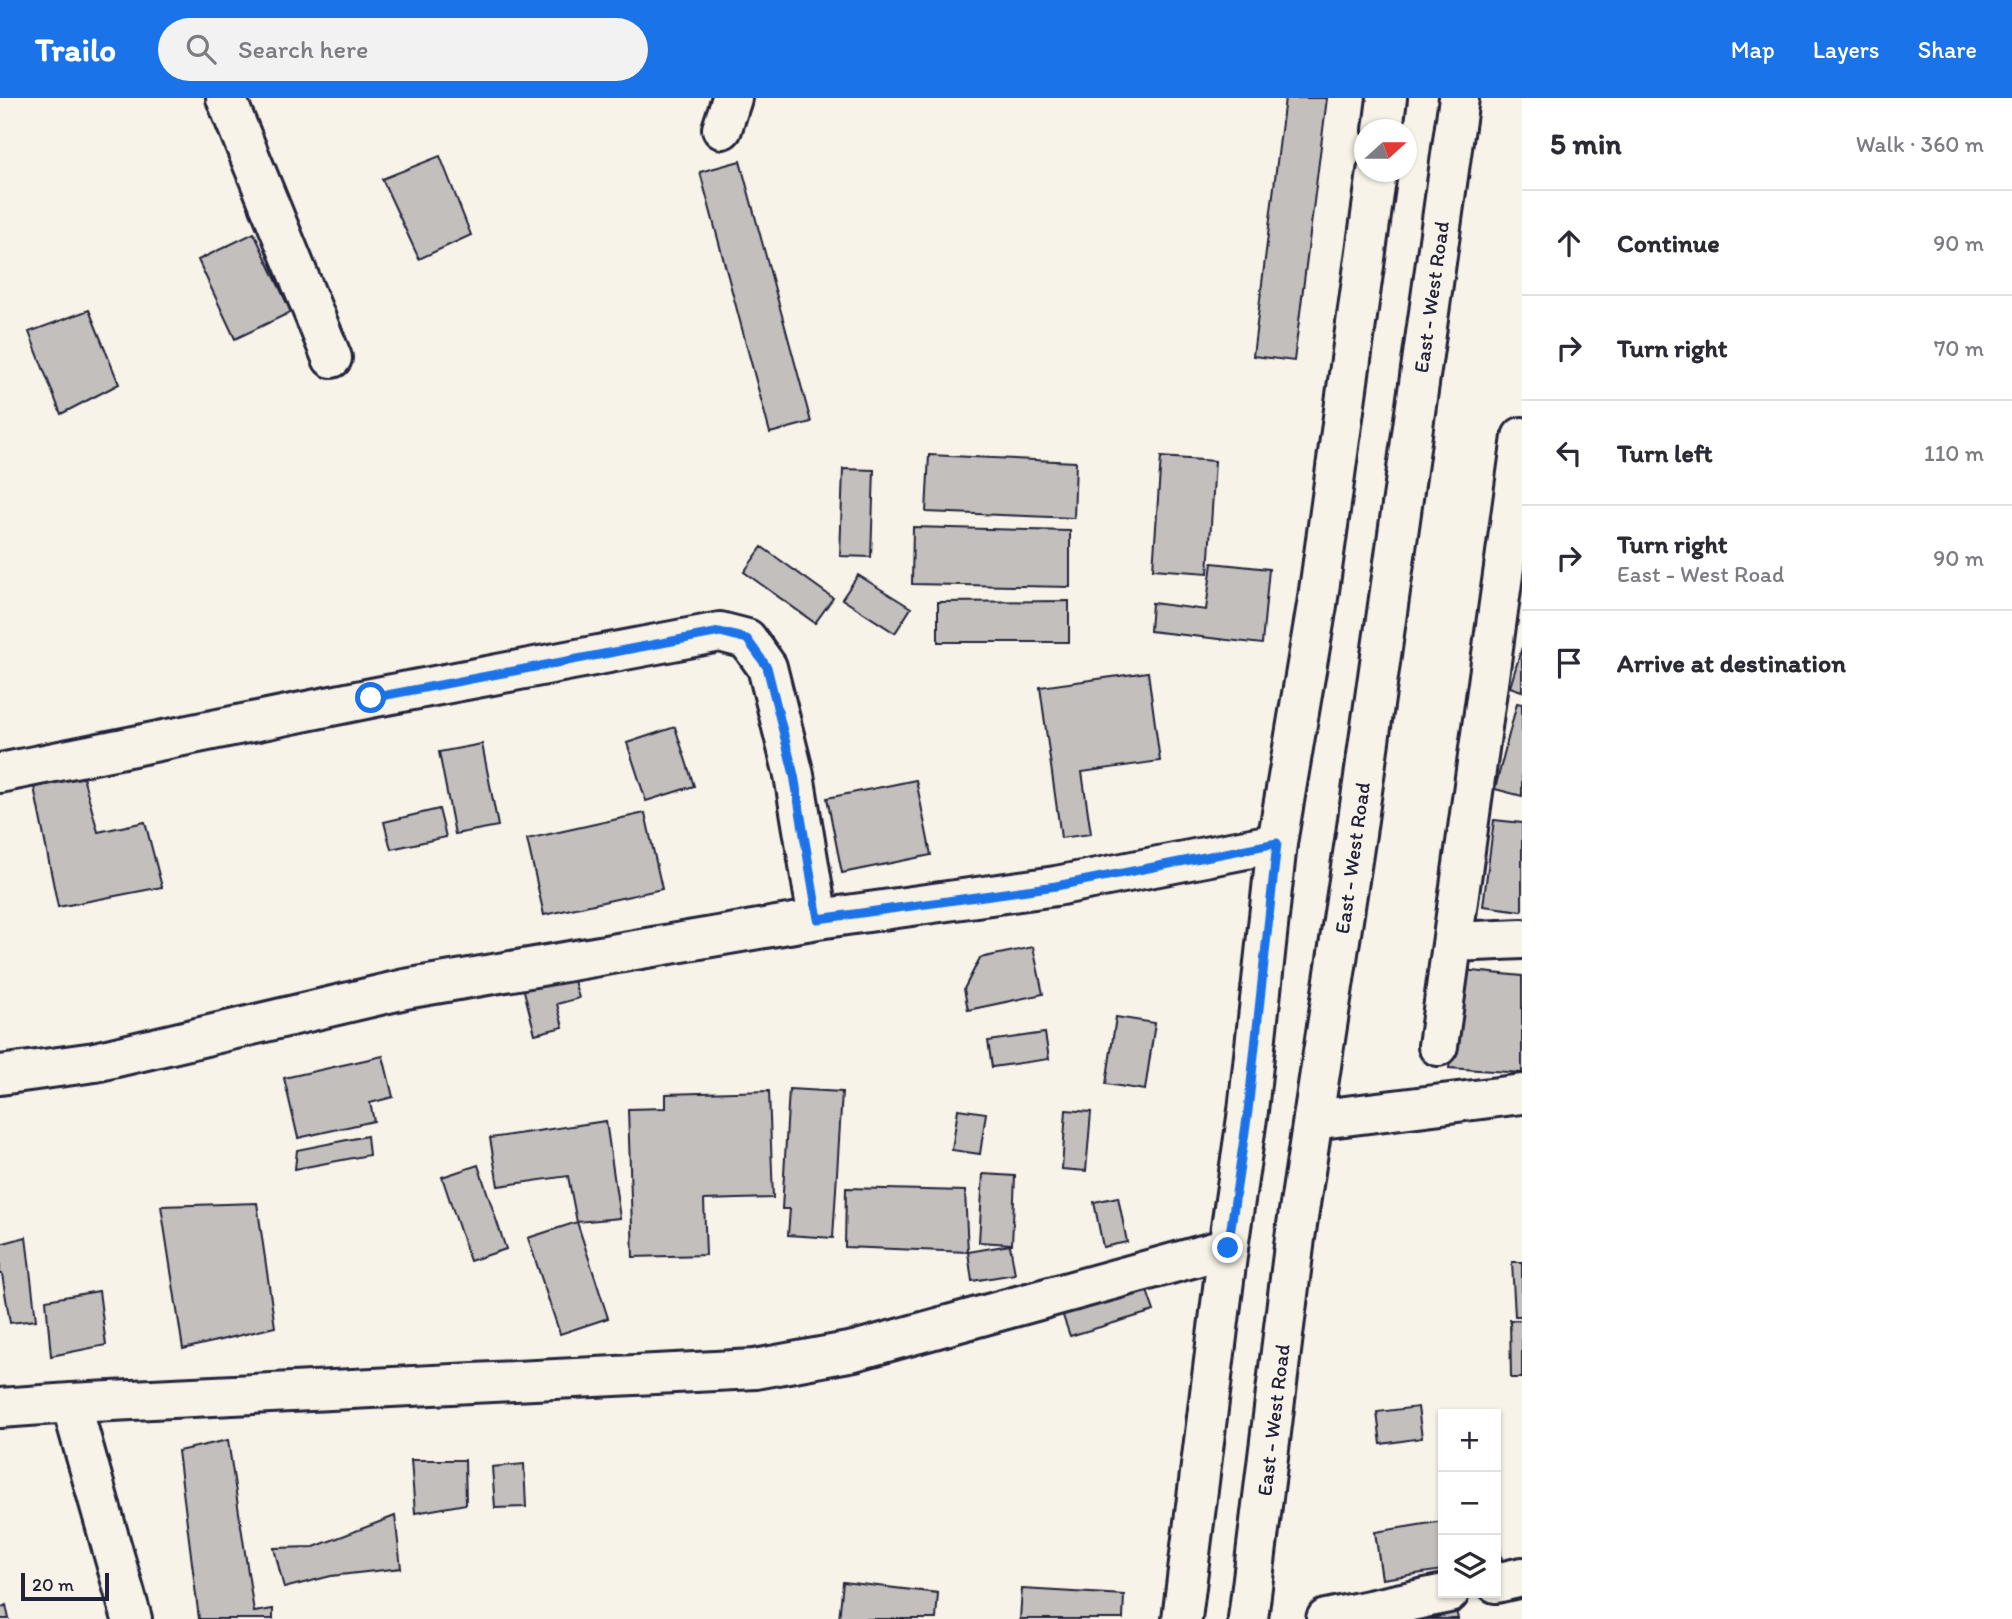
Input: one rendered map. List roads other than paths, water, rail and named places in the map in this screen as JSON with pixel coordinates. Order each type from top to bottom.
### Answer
[{"type":"street","points":[[226,98],[332,358]]},
{"type":"street","points":[[1384,119],[1387,98]]},
{"type":"street","name":"East - West Road","points":[[1248,1619],[1296,1238],[1356,834],[1459,98]]},
{"type":"street","points":[[1182,1619],[1228,1248],[1248,1111],[1277,843],[1317,605],[1376,182]]},
{"type":"street","points":[[1438,1046],[1522,437]]},
{"type":"street","points":[[0,773],[720,632],[747,639],[767,667],[794,775],[818,919]]},
{"type":"street","points":[[0,1075],[95,1062],[405,989],[818,919],[1056,886],[1277,843]]},
{"type":"street","points":[[1453,942],[1522,939]]},
{"type":"street","points":[[1313,1120],[1522,1094]]},
{"type":"street","points":[[0,1408],[755,1369],[854,1351],[1228,1248]]},
{"type":"street","points":[[71,1403],[132,1619]]},
{"type":"street","points":[[1501,1582],[1522,1577]]},
{"type":"street","points":[[1326,1619],[1438,1595]]}]
